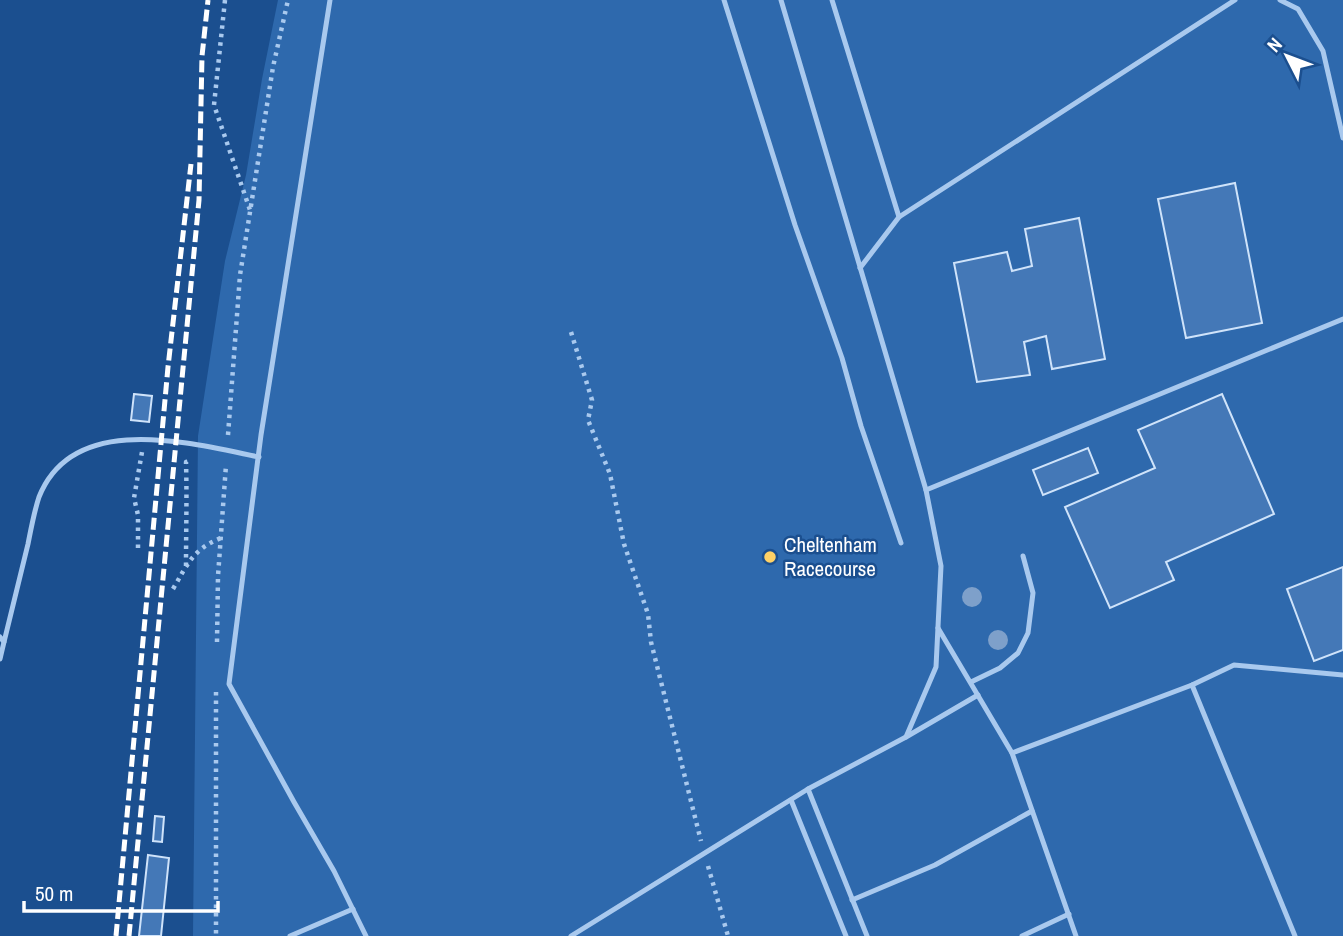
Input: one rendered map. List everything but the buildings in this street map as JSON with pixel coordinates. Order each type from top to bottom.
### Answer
[{"type":"lane","points":[[330,0],[259,457],[229,684],[334,871],[366,936]]},
{"type":"lane","points":[[724,0],[795,225],[842,358],[860,426],[901,543]]},
{"type":"lane","points":[[781,0],[926,490],[941,566],[936,667],[906,737]]},
{"type":"lane","points":[[832,0],[899,217]]},
{"type":"lane","points":[[860,268],[899,217],[1235,0]]},
{"type":"lane","points":[[1280,0],[1298,9],[1323,51],[1343,138]]},
{"type":"lane","points":[[926,490],[1343,319]]},
{"type":"lane","points":[[0,659],[2,640],[39,498],[50,476],[70,458],[91,446],[124,439],[206,447],[259,457]]},
{"type":"lane","points":[[971,682],[1000,668],[1018,653],[1028,633],[1033,593],[1023,556]]},
{"type":"lane","points":[[938,628],[1012,753],[1076,936]]},
{"type":"lane","points":[[1012,753],[1192,685],[1234,665],[1343,675]]},
{"type":"lane","points":[[1192,685],[1295,936]]},
{"type":"lane","points":[[571,936],[808,789],[978,695]]},
{"type":"lane","points":[[808,789],[867,936]]},
{"type":"lane","points":[[791,800],[846,936]]},
{"type":"lane","points":[[852,900],[935,865],[1032,811]]},
{"type":"lane","points":[[290,936],[353,909]]},
{"type":"lane","points":[[1022,936],[1069,914]]},
{"type":"path","points":[[225,0],[214,105],[250,211]]},
{"type":"path","points":[[217,643],[221,538],[240,275],[273,67],[288,0]]},
{"type":"path","points":[[571,332],[592,400],[588,420],[610,474],[624,544],[648,614],[651,642],[728,936]]},
{"type":"path","points":[[138,548],[138,515],[134,498],[144,440]]},
{"type":"path","points":[[187,566],[186,462],[205,463],[206,447]]},
{"type":"path","points":[[173,589],[204,545],[221,538]]},
{"type":"path","points":[[216,683],[216,936]]},
{"type":"shaded area","name":"Cheltenham Racecourse","points":[[278,0],[1343,0],[1343,936],[193,936],[198,436],[225,261],[246,175]]},
{"type":"railway","points":[[129,936],[199,200],[202,56],[208,0]]},
{"type":"railway","points":[[116,936],[168,367],[191,164]]},
{"type":"place","name":"Cheltenham Racecourse","points":[[770,557]]}]
